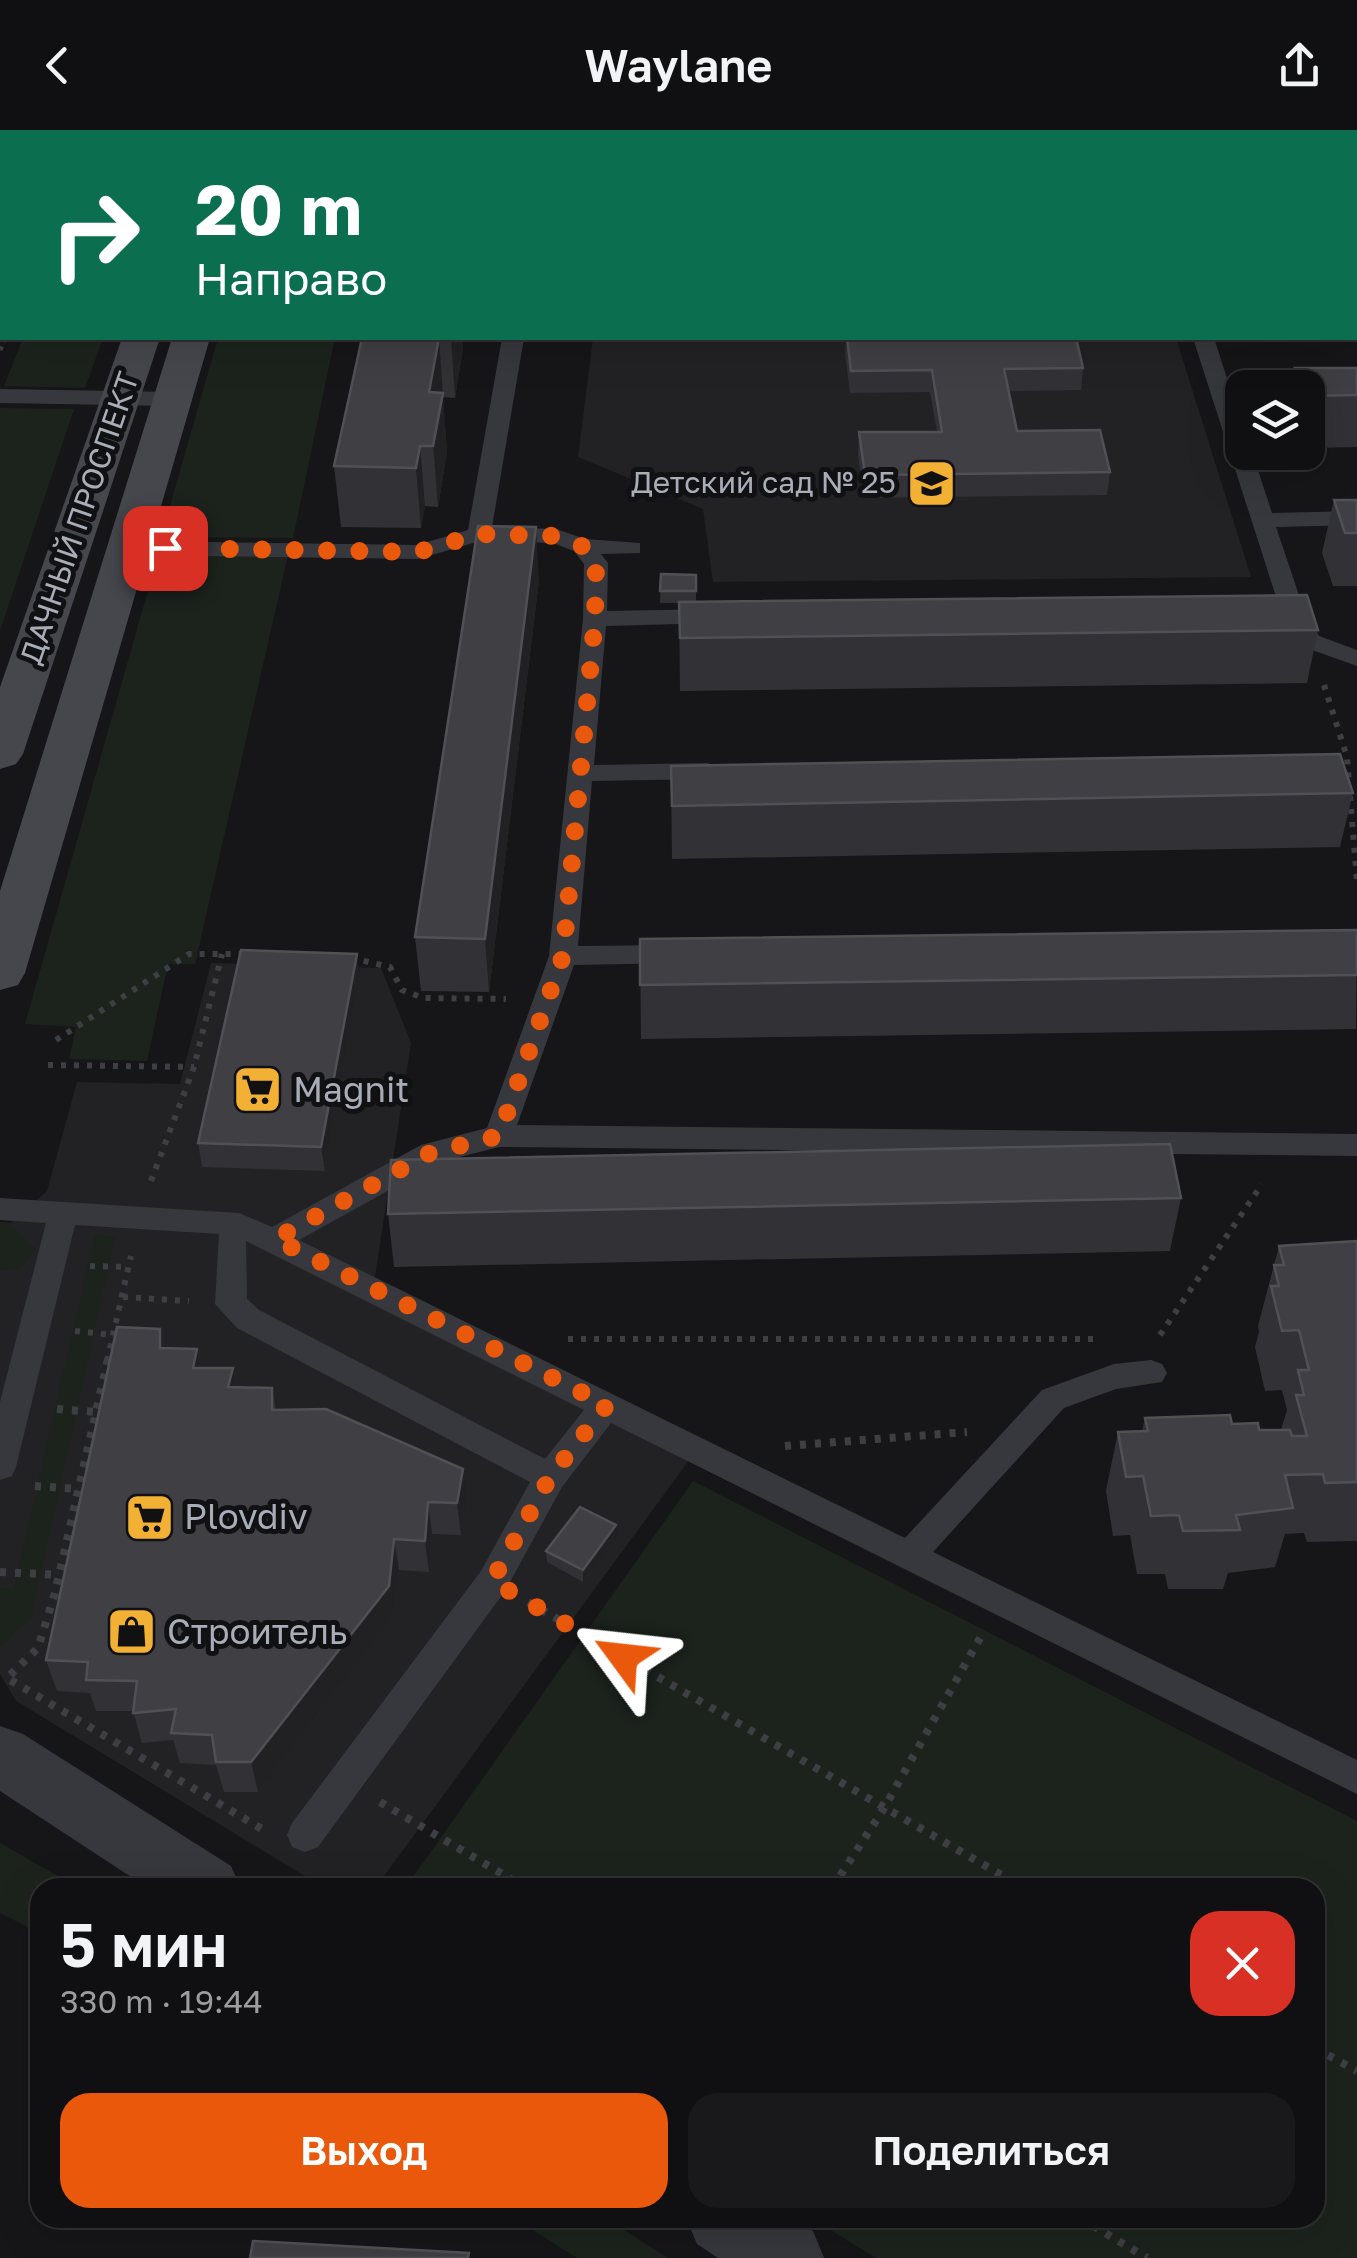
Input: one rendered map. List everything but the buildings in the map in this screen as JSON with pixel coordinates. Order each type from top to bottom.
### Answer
[{"type":"main road","name":"ДАЧНЫЙ ПРОСПЕКТ","points":[[2,741],[140,340]]},
{"type":"main road","name":"ДАЧНЫЙ ПРОСПЕКТ","points":[[0,973],[190,340]]},
{"type":"street","points":[[0,1755],[191,1878]]},
{"type":"street","points":[[739,2228],[786,2258]]},
{"type":"lane","points":[[479,534],[513,340]]},
{"type":"lane","points":[[1204,340],[1225,381]]},
{"type":"lane","points":[[0,396],[173,399]]},
{"type":"lane","points":[[1250,470],[1293,613],[1310,640],[1357,659]]},
{"type":"lane","points":[[1262,520],[1357,518]]},
{"type":"lane","points":[[130,548],[418,552],[479,534],[556,536],[582,546],[632,548]]},
{"type":"lane","points":[[499,1136],[563,956],[595,619],[596,563],[582,546]]},
{"type":"lane","points":[[1254,613],[1293,613]]},
{"type":"lane","points":[[595,619],[745,616]]},
{"type":"lane","points":[[581,773],[740,770]]},
{"type":"lane","points":[[563,956],[702,953]]},
{"type":"lane","points":[[275,1239],[430,1153],[499,1136],[1357,1145]]},
{"type":"lane","points":[[0,1208],[238,1224],[275,1239],[1357,1778]]},
{"type":"lane","points":[[0,1467],[64,1210]]},
{"type":"lane","points":[[238,1224],[231,1241],[230,1304],[248,1320],[550,1477]]},
{"type":"lane","points":[[908,1557],[1053,1399],[1114,1377],[1152,1373]]},
{"type":"lane","points":[[305,1835],[492,1581],[550,1477],[607,1405]]},
{"type":"path","points":[[1310,640],[1347,757],[1357,881]]},
{"type":"path","points":[[1331,758],[1347,757]]},
{"type":"path","points":[[56,1040],[189,954],[258,955]]},
{"type":"path","points":[[222,954],[194,1067],[139,1215],[55,1593],[38,1648],[7,1678],[261,1829],[305,1835]]},
{"type":"path","points":[[332,957],[368,958],[390,966],[402,990],[423,998],[547,999]]},
{"type":"path","points":[[48,1065],[194,1067]]},
{"type":"path","points":[[1157,1340],[1288,1146]]},
{"type":"path","points":[[123,1297],[230,1304]]},
{"type":"path","points":[[550,1339],[1098,1340]]},
{"type":"path","points":[[777,1446],[974,1432]]},
{"type":"path","points":[[0,1572],[59,1575]]},
{"type":"path","points":[[492,1581],[1006,1878]]},
{"type":"path","points":[[55,1593],[64,1601]]},
{"type":"path","points":[[839,1878],[883,1810],[1000,1602]]},
{"type":"path","points":[[344,1781],[509,1878]]},
{"type":"path","points":[[1325,2053],[1357,2071]]},
{"type":"path","points":[[1097,2228],[1147,2258]]},
{"type":"shaded area","points":[[22,340],[102,340],[85,388],[4,386]]},
{"type":"shaded area","points":[[217,340],[335,340],[293,538],[161,537]]},
{"type":"shaded area","name":"Детский сад № 25","points":[[593,340],[1177,340],[1251,577],[713,582],[703,509],[578,457]]},
{"type":"shaded area","points":[[0,408],[74,409],[0,631]]},
{"type":"shaded area","points":[[158,555],[288,555],[195,964],[168,964],[147,1061],[69,1059],[76,1027],[25,1024]]},
{"type":"shaded area","points":[[211,963],[381,968],[411,1043],[372,1296],[690,1459],[383,1878],[308,1878],[16,1701],[0,1674],[0,1222],[11,1223],[47,1191],[77,1082],[180,1084]]},
{"type":"shaded area","points":[[0,1222],[10,1223],[35,1250],[19,1269],[0,1270]]},
{"type":"shaded area","points":[[95,1235],[115,1237],[31,1618],[0,1648],[0,1588],[14,1588]]},
{"type":"shaded area","points":[[693,1481],[1357,1821],[1357,2258],[876,2258],[827,2228],[1325,2228],[1325,1878],[412,1878]]},
{"type":"shaded area","points":[[0,1843],[61,1878],[30,1878],[30,1928],[0,1913]]},
{"type":"shaded area","points":[[530,2228],[621,2228],[668,2258],[577,2258]]},
{"type":"place","name":"Детский сад № 25","points":[[931,483]]},
{"type":"place","name":"Magnit","points":[[258,1090]]},
{"type":"place","name":"Plovdiv","points":[[149,1517]]},
{"type":"place","name":"Строитель","points":[[132,1632]]},
{"type":"route","points":[[165,548],[418,552],[455,545],[479,534],[556,536],[582,546],[596,563],[595,619],[563,956],[499,1136],[430,1153],[275,1239],[607,1405],[550,1477],[492,1581],[623,1657]]}]
